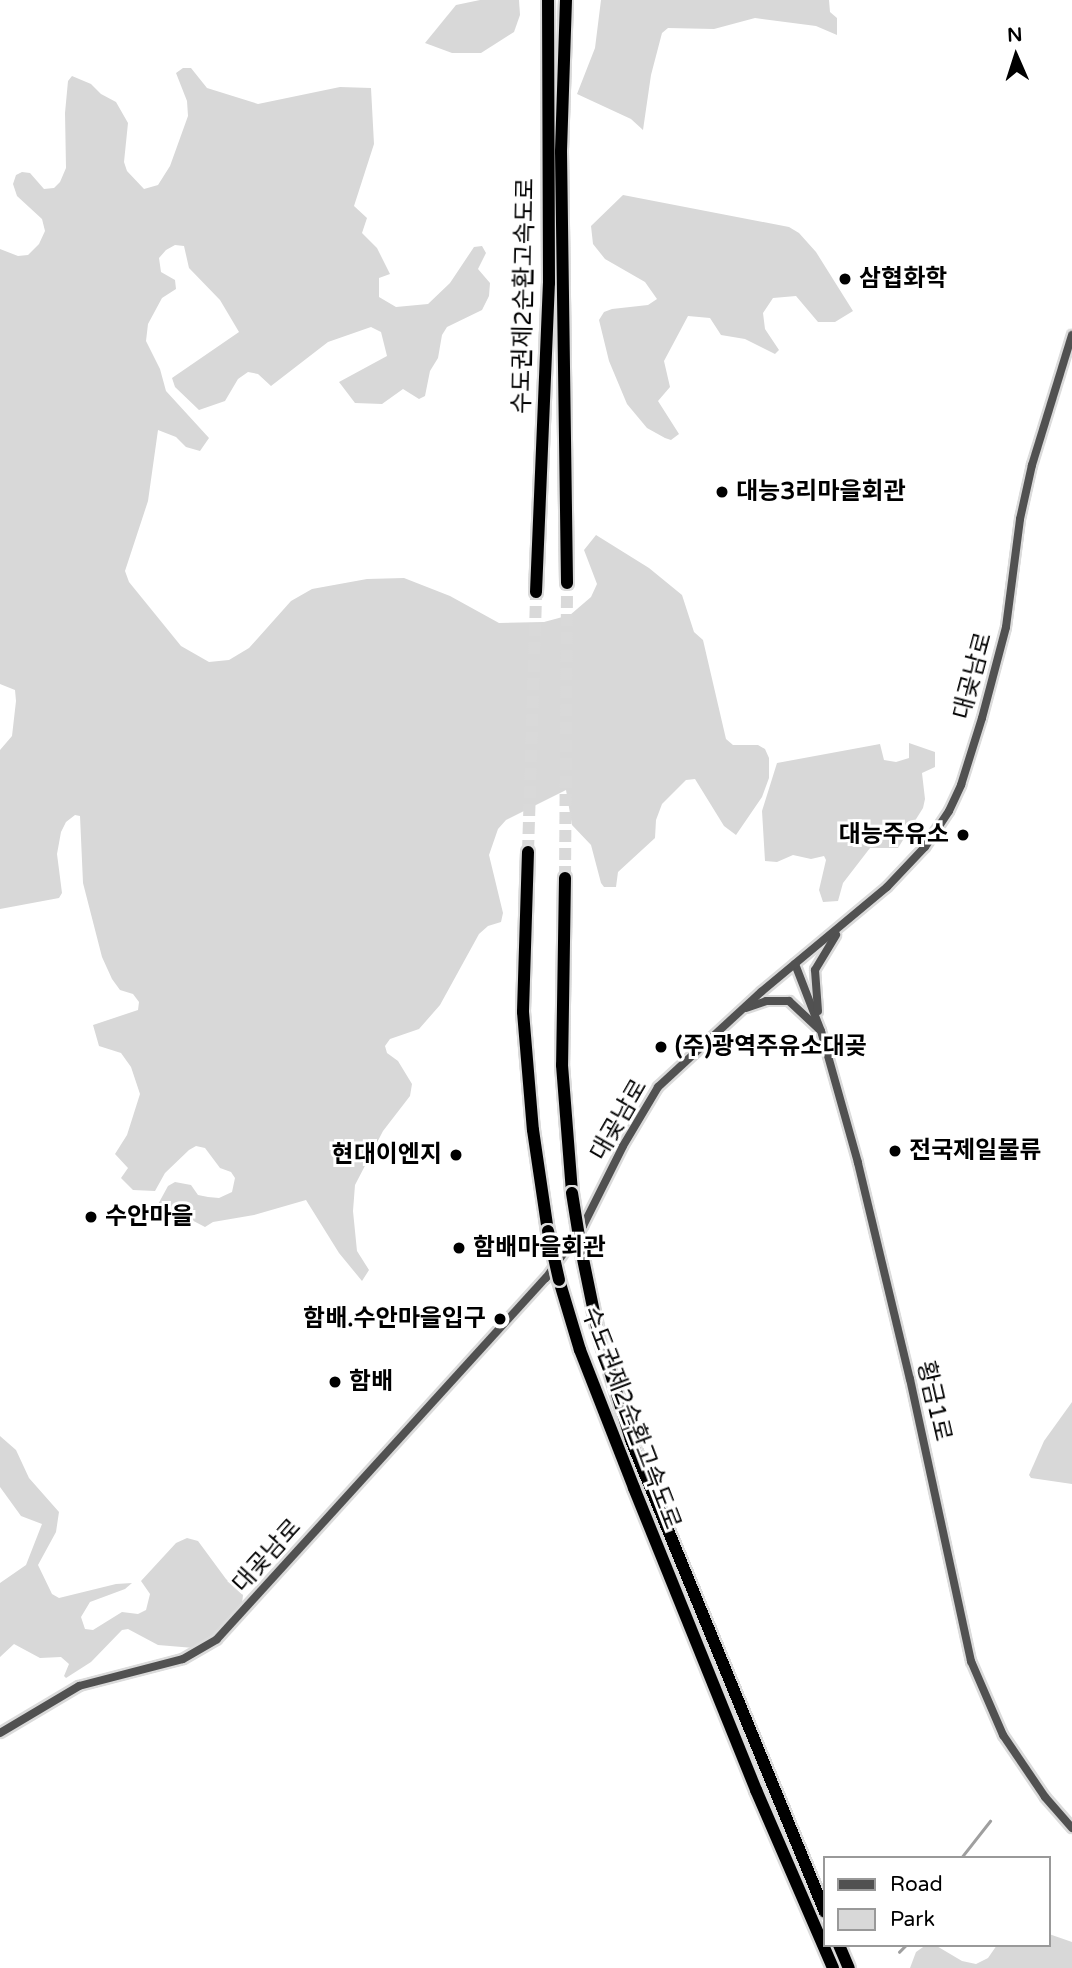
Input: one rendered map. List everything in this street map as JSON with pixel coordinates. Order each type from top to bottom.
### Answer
[{"type":"highway","name":"수도권제2순환고속도로","points":[[536,592],[549,283],[548,0]]},
{"type":"highway","name":"수도권제2순환고속도로","points":[[566,0],[561,152],[567,583]]},
{"type":"highway","name":"수도권제2순환고속도로","points":[[528,852],[523,1012],[533,1130],[548,1231],[559,1280],[580,1350],[638,1500],[756,1790],[833,1968]]},
{"type":"highway","name":"수도권제2순환고속도로","points":[[565,878],[562,1065],[572,1193],[598,1332],[631,1440],[824,1910]]},
{"type":"highway","points":[[840,1947],[849,1968]]},
{"type":"street","name":"대곶남로","points":[[0,1732],[64,1692],[92,1681],[183,1659],[205,1648],[222,1634],[541,1284],[583,1226],[623,1146],[658,1087],[741,1010],[841,927],[925,847],[949,811],[961,785],[1000,654],[1020,519],[1032,465],[1072,335]]},
{"type":"street","points":[[821,1031],[815,970],[841,927]]},
{"type":"street","name":"황금1로","points":[[795,964],[821,1031],[858,1163],[910,1379],[971,1661],[1003,1735],[1045,1797],[1072,1828]]},
{"type":"street","points":[[741,1010],[766,1001],[789,1001],[821,1031]]},
{"type":"green space","points":[[480,0],[519,0],[520,15],[514,32],[481,53],[452,53],[425,43],[456,5]]},
{"type":"green space","points":[[601,0],[829,0],[830,12],[837,18],[837,35],[816,26],[755,18],[714,29],[668,28],[662,33],[651,75],[643,130],[631,119],[577,94],[595,48]]},
{"type":"green space","points":[[183,68],[191,68],[207,88],[258,104],[340,87],[371,88],[374,144],[354,206],[367,218],[362,233],[377,248],[390,274],[379,278],[379,297],[396,307],[428,304],[450,283],[474,247],[482,246],[486,253],[478,269],[490,283],[489,296],[482,310],[447,327],[442,335],[438,358],[430,371],[425,396],[419,399],[403,389],[382,404],[355,403],[339,382],[387,356],[381,332],[371,327],[328,342],[271,386],[258,374],[248,372],[238,379],[225,401],[199,410],[175,387],[172,378],[239,332],[220,300],[189,268],[184,246],[175,245],[159,258],[161,272],[175,280],[176,289],[162,298],[148,324],[146,341],[160,369],[166,391],[209,438],[200,451],[186,447],[176,437],[158,430],[148,501],[125,571],[129,582],[181,646],[209,662],[229,660],[249,648],[291,601],[312,589],[367,579],[404,578],[450,596],[499,623],[544,622],[570,615],[591,597],[597,584],[584,550],[596,535],[649,568],[682,595],[694,632],[703,640],[726,739],[733,745],[758,745],[765,749],[769,758],[769,778],[762,797],[736,835],[724,826],[695,779],[686,780],[662,804],[656,820],[655,838],[618,872],[616,887],[604,887],[601,883],[591,845],[572,825],[566,790],[506,820],[498,829],[489,855],[503,913],[501,922],[488,926],[479,934],[440,1005],[419,1029],[390,1039],[385,1046],[387,1053],[398,1061],[412,1084],[410,1096],[383,1131],[355,1185],[353,1211],[357,1251],[369,1270],[362,1281],[339,1253],[306,1200],[254,1215],[213,1222],[205,1227],[184,1216],[169,1216],[156,1208],[168,1186],[175,1182],[191,1185],[198,1195],[208,1197],[219,1198],[232,1192],[235,1178],[231,1172],[220,1168],[205,1148],[196,1146],[189,1150],[165,1173],[155,1191],[133,1190],[121,1178],[128,1168],[115,1154],[127,1135],[140,1094],[131,1067],[121,1053],[99,1046],[93,1025],[138,1010],[139,1002],[133,994],[120,990],[102,957],[83,883],[80,816],[75,815],[66,822],[61,832],[57,854],[62,893],[59,898],[0,909],[0,750],[12,736],[16,701],[15,690],[0,684],[0,249],[18,256],[28,255],[39,244],[45,231],[42,219],[17,196],[13,184],[16,175],[22,172],[30,173],[44,189],[54,188],[60,182],[66,168],[65,113],[68,81],[72,76],[91,84],[101,94],[116,102],[128,123],[124,162],[127,171],[144,189],[158,185],[170,166],[188,116],[187,101],[176,73]]},
{"type":"green space","points":[[623,195],[789,227],[799,233],[816,252],[853,311],[835,322],[818,322],[796,296],[773,298],[763,313],[765,329],[779,350],[775,354],[745,339],[721,335],[710,318],[688,316],[664,361],[670,387],[658,401],[679,434],[671,440],[665,438],[647,428],[627,404],[609,361],[599,320],[604,312],[612,309],[648,305],[657,299],[645,282],[605,259],[593,244],[591,226]]},
{"type":"green space","points":[[909,743],[935,752],[935,767],[922,773],[925,799],[923,808],[898,848],[870,848],[843,883],[838,901],[823,902],[819,890],[826,860],[824,856],[811,859],[793,855],[777,862],[765,861],[762,811],[777,763],[880,744],[884,760],[896,762],[909,758]]},
{"type":"green space","points":[[1072,1402],[1072,1484],[1031,1478],[1029,1475],[1044,1441]]},
{"type":"green space","points":[[0,1436],[16,1450],[29,1478],[59,1512],[56,1532],[38,1565],[52,1594],[59,1598],[116,1584],[132,1583],[125,1589],[90,1602],[81,1617],[85,1629],[93,1630],[122,1612],[138,1614],[146,1610],[150,1594],[141,1581],[176,1543],[187,1538],[198,1541],[226,1579],[243,1595],[242,1604],[213,1636],[194,1648],[158,1645],[128,1629],[122,1630],[91,1662],[66,1678],[64,1676],[69,1664],[61,1657],[40,1658],[14,1644],[0,1657],[0,1583],[26,1565],[42,1524],[21,1516],[0,1487]]},
{"type":"green space","points":[[1051,1935],[1072,1942],[1072,1968],[910,1968],[916,1952],[923,1947],[938,1947],[962,1961],[976,1964],[988,1958],[996,1947],[1051,1947]]},
{"type":"waterway","points":[[963,1856],[990,1821]]},
{"type":"waterway","points":[[899,1952],[904,1947]]},
{"type":"tunnel","points":[[565,878],[567,583]]},
{"type":"tunnel","points":[[528,852],[536,592]]},
{"type":"place","name":"삼협화학","points":[[845,279]]},
{"type":"place","name":"대능3리마을회관","points":[[722,492]]},
{"type":"place","name":"대능주유소","points":[[963,835]]},
{"type":"place","name":"(주)광역주유소대곶","points":[[661,1047]]},
{"type":"place","name":"전국제일물류","points":[[895,1151]]},
{"type":"place","name":"현대이엔지","points":[[456,1155]]},
{"type":"place","name":"수안마을","points":[[91,1217]]},
{"type":"place","name":"함배마을회관","points":[[459,1248]]},
{"type":"place","name":"함배.수안마을입구","points":[[500,1319]]},
{"type":"place","name":"함배","points":[[335,1382]]}]
